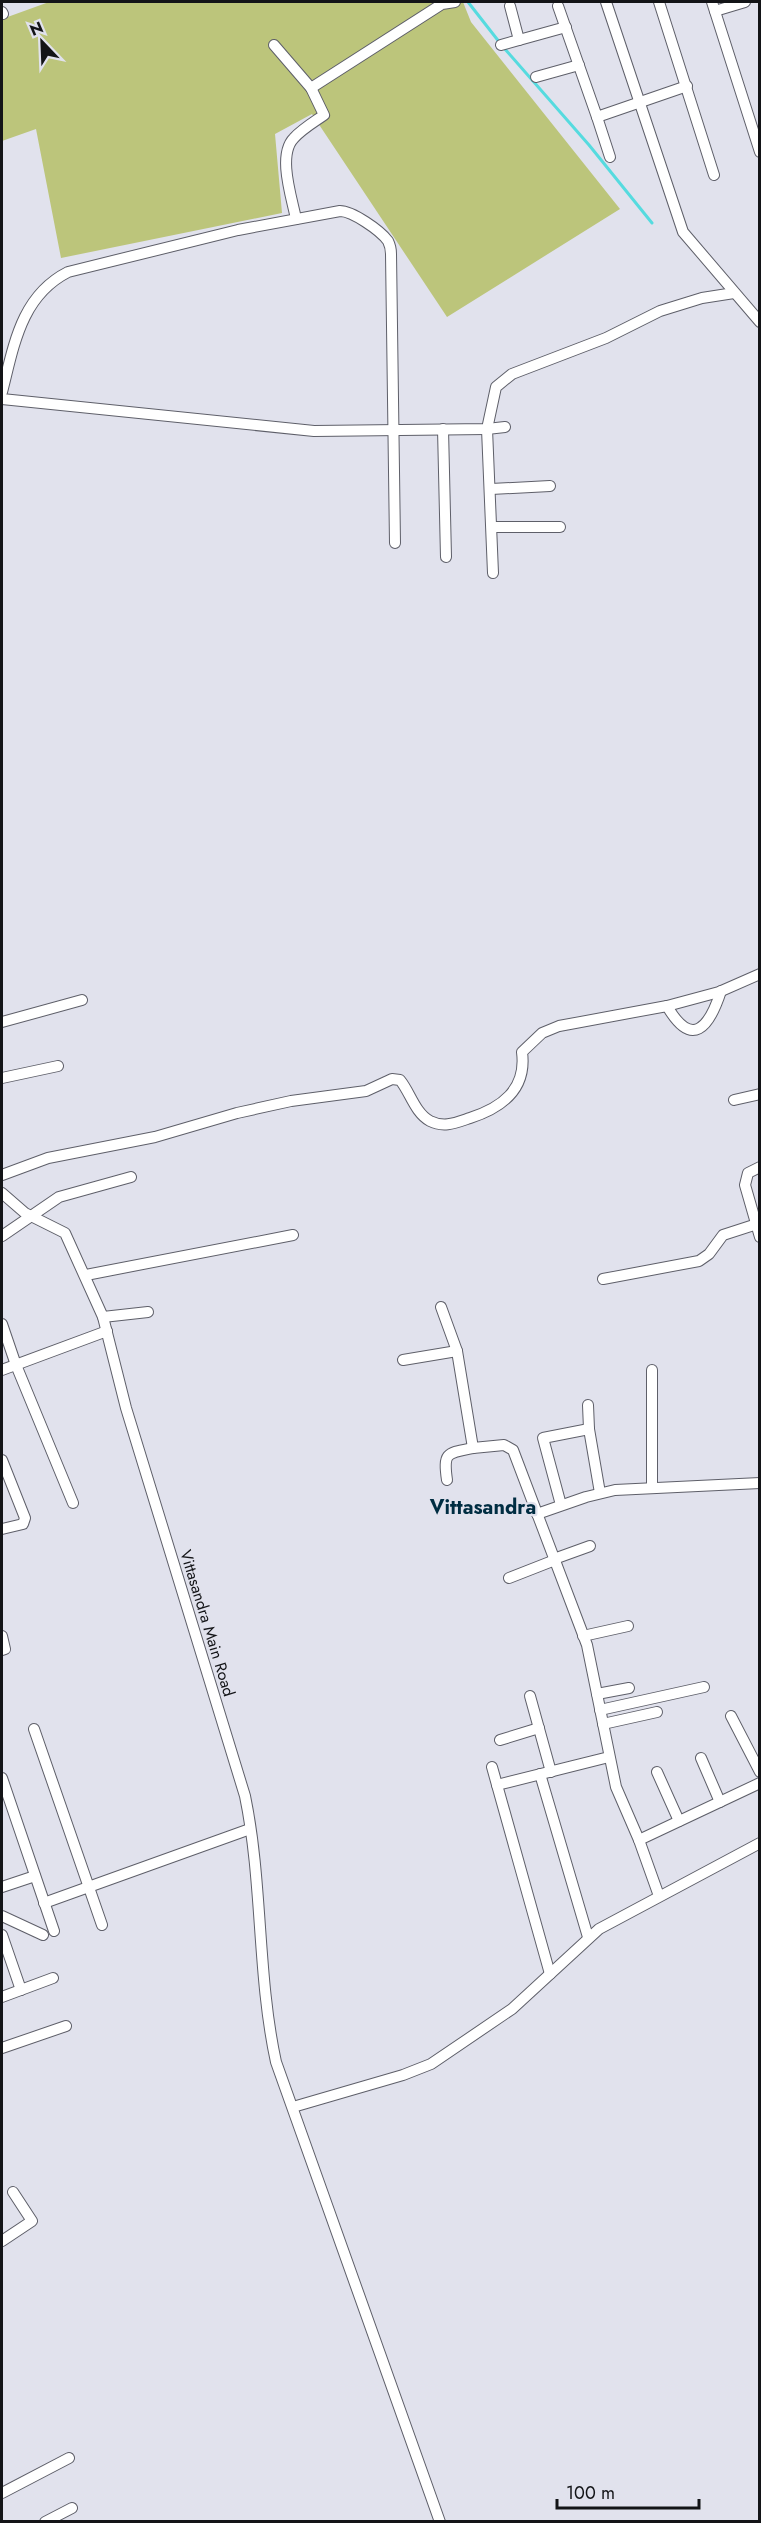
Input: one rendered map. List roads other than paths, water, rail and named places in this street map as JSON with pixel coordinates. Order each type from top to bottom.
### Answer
[{"type":"street","points":[[311,88],[442,4],[455,2]]},
{"type":"street","points":[[606,2],[683,232],[759,321]]},
{"type":"street","points":[[659,2],[714,175]]},
{"type":"street","points":[[745,2],[713,6],[759,152]]},
{"type":"street","points":[[510,6],[519,40]]},
{"type":"street","points":[[558,6],[610,157]]},
{"type":"street","points":[[501,45],[566,27]]},
{"type":"street","points":[[274,45],[311,88],[324,115],[292,139],[286,149],[285,162],[296,219]]},
{"type":"street","points":[[536,77],[579,65]]},
{"type":"street","points":[[597,117],[687,86]]},
{"type":"street","points":[[2,392],[21,322],[51,280],[68,272],[238,230],[349,211],[381,233],[389,243],[396,543]]},
{"type":"street","points":[[493,573],[487,429],[496,387],[512,374],[606,338],[660,311],[702,298],[734,293]]},
{"type":"street","points":[[2,399],[314,431],[505,427]]},
{"type":"street","points":[[443,429],[446,557]]},
{"type":"street","points":[[491,489],[550,486]]},
{"type":"street","points":[[492,527],[560,527]]},
{"type":"street","points":[[2,1175],[48,1158],[155,1137],[237,1113],[291,1101],[366,1091],[392,1079],[400,1080],[406,1086],[417,1109],[427,1120],[449,1126],[490,1112],[502,1104],[520,1077],[524,1064],[522,1052],[542,1033],[559,1026],[667,1006],[720,991],[759,974]]},
{"type":"street","points":[[667,1006],[681,1026],[696,1031],[704,1027],[710,1018],[720,991]]},
{"type":"street","points":[[2,1022],[82,1000]]},
{"type":"street","points":[[2,1078],[58,1066]]},
{"type":"street","points":[[734,1100],[759,1094]]},
{"type":"street","points":[[759,1167],[748,1173],[745,1178],[745,1185],[758,1224],[759,1237]]},
{"type":"street","points":[[2,1236],[32,1218],[48,1203],[59,1197],[131,1177]]},
{"type":"street","name":"Vittasandra Main Road","points":[[2,1192],[32,1218],[53,1225],[64,1233],[86,1275],[103,1317],[126,1408],[238,1775],[250,1829],[272,2043],[276,2062],[440,2522]]},
{"type":"street","points":[[603,1279],[699,1260],[709,1254],[723,1235],[758,1224]]},
{"type":"street","points":[[86,1275],[293,1235]]},
{"type":"street","points":[[441,1307],[457,1351],[473,1448]]},
{"type":"street","points":[[103,1317],[148,1312]]},
{"type":"street","points":[[2,1324],[16,1365],[73,1503]]},
{"type":"street","points":[[2,1370],[107,1331]]},
{"type":"street","points":[[403,1360],[457,1351]]},
{"type":"street","points":[[652,1370],[652,1486]]},
{"type":"street","points":[[588,1405],[589,1429],[600,1492]]},
{"type":"street","points":[[561,1505],[543,1438],[589,1429]]},
{"type":"street","points":[[447,1480],[445,1463],[450,1453],[473,1448],[504,1446],[513,1450],[583,1636],[616,1787],[639,1840],[659,1896]]},
{"type":"street","points":[[2,1460],[26,1518],[23,1524],[2,1529]]},
{"type":"street","points":[[537,1514],[600,1492],[652,1486],[759,1483]]},
{"type":"street","points":[[509,1578],[590,1546]]},
{"type":"street","points":[[583,1636],[628,1626]]},
{"type":"street","points":[[2,1636],[5,1649],[2,1650]]},
{"type":"street","points":[[597,1694],[629,1688]]},
{"type":"street","points":[[600,1710],[704,1688]]},
{"type":"street","points":[[530,1696],[539,1728],[545,1773],[588,1937]]},
{"type":"street","points":[[603,1724],[657,1712]]},
{"type":"street","points":[[730,1716],[759,1773]]},
{"type":"street","points":[[500,1740],[539,1728]]},
{"type":"street","points":[[34,1729],[102,1925]]},
{"type":"street","points":[[497,1785],[609,1757]]},
{"type":"street","points":[[701,1758],[720,1802]]},
{"type":"street","points":[[492,1767],[550,1974]]},
{"type":"street","points":[[657,1772],[680,1821]]},
{"type":"street","points":[[2,1778],[44,1903],[48,1933],[2,1916]]},
{"type":"street","points":[[639,1840],[759,1783]]},
{"type":"street","points":[[44,1903],[250,1829]]},
{"type":"street","points":[[293,2107],[403,2075],[431,2064],[503,2016],[588,1937],[606,1924],[759,1843]]},
{"type":"street","points":[[2,1887],[35,1876]]},
{"type":"street","points":[[2,1935],[21,1990]]},
{"type":"street","points":[[2,1997],[53,1978]]},
{"type":"street","points":[[2,2048],[66,2026]]},
{"type":"street","points":[[2,2241],[32,2221],[13,2192]]},
{"type":"street","points":[[2,2493],[69,2458]]},
{"type":"street","points":[[45,2522],[72,2508]]},
{"type":"waterway","points":[[468,2],[500,43]]},
{"type":"waterway","points":[[504,48],[589,145],[652,223]]},
{"type":"district","name":"Vittasandra","points":[[483,1507]]}]
